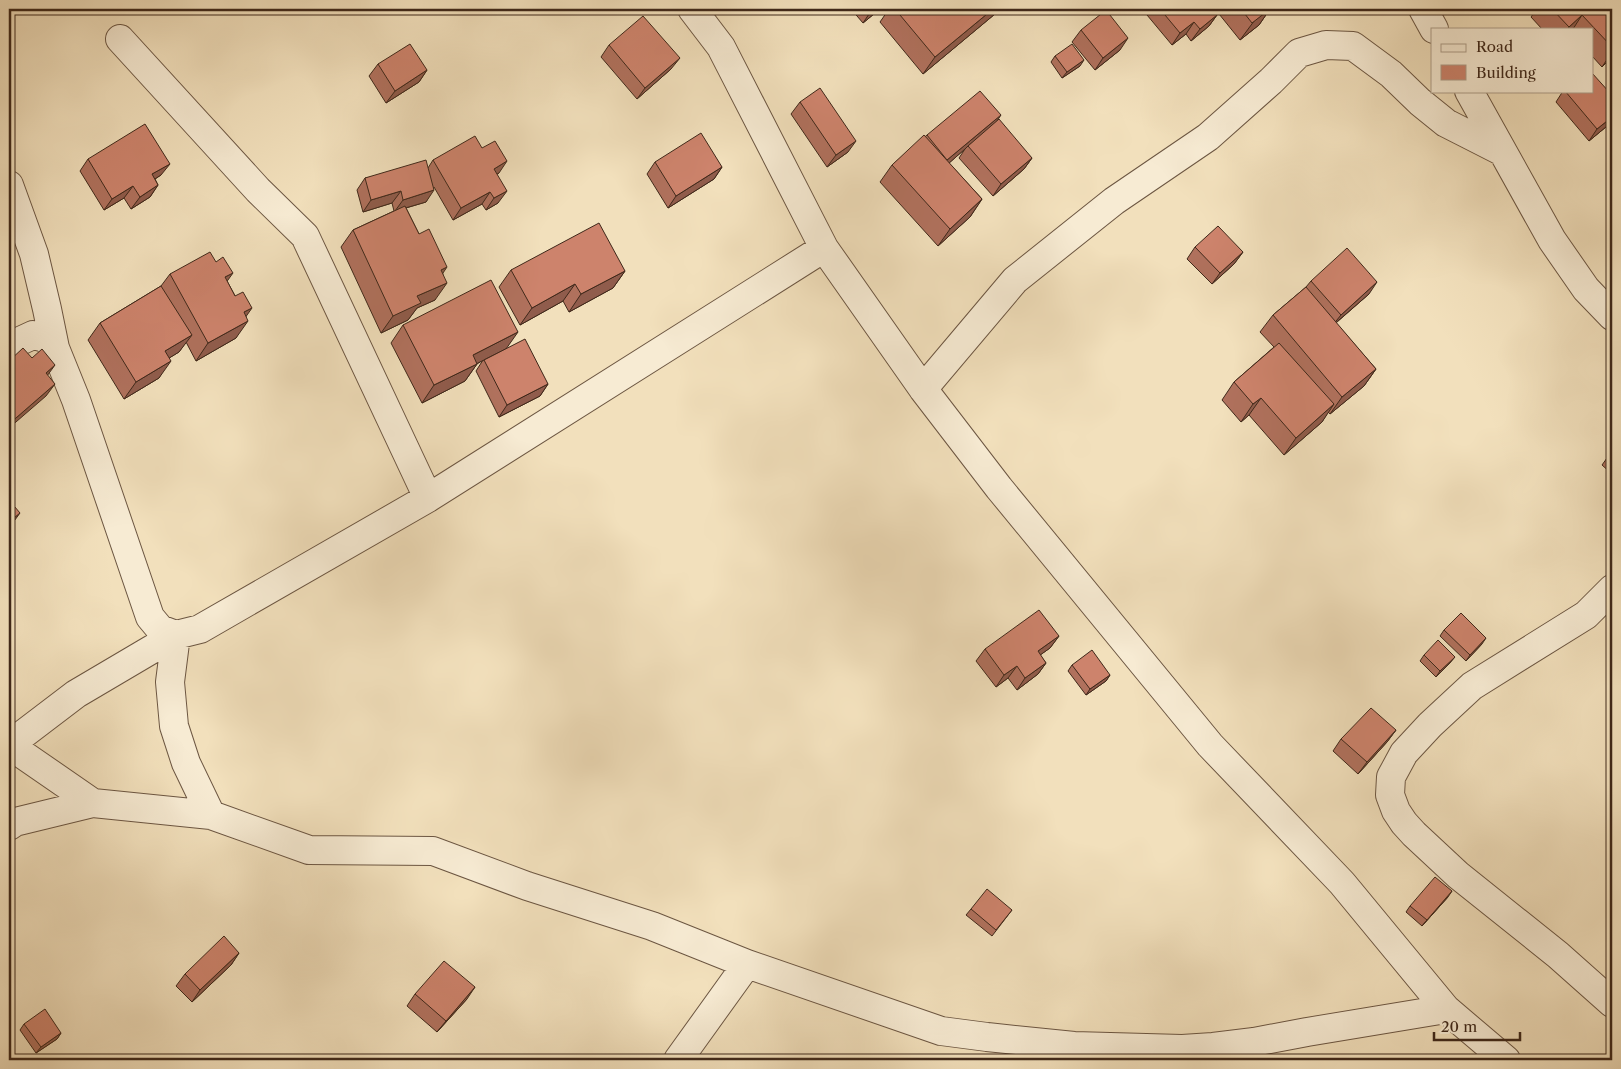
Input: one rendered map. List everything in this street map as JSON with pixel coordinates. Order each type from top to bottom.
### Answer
[{"type":"street","points":[[692,9],[721,48],[824,248],[923,389],[1000,488],[1210,745],[1342,883],[1446,1009],[1506,1060]]},
{"type":"street","points":[[1423,9],[1433,28]]},
{"type":"street","points":[[120,39],[258,190],[305,236],[428,498]]},
{"type":"street","points":[[923,389],[1015,280],[1114,201],[1208,136],[1271,81],[1299,53],[1326,45],[1354,46],[1391,74],[1420,102],[1446,123],[1503,152]]},
{"type":"street","points":[[1470,92],[1552,240],[1586,289],[1612,316]]},
{"type":"street","points":[[9,185],[34,254],[48,309],[55,348],[76,400],[150,616],[160,629],[176,635]]},
{"type":"street","points":[[93,803],[9,745],[76,694],[176,635],[200,630],[428,498],[824,248]]},
{"type":"street","points":[[9,349],[20,341],[34,335],[45,338],[55,348]]},
{"type":"street","points":[[1612,589],[1586,614],[1472,686],[1430,725],[1404,754],[1391,777],[1390,795],[1396,811],[1414,834],[1458,875],[1558,955],[1612,1003]]},
{"type":"street","points":[[176,635],[170,682],[174,726],[186,763],[211,814]]},
{"type":"street","points":[[9,826],[15,822],[93,803],[211,814],[309,850],[433,851],[527,886],[652,926],[747,964],[942,1031],[1027,1042],[1079,1053],[1182,1049],[1254,1042],[1446,1009]]},
{"type":"street","points":[[678,1060],[747,964]]},
{"type":"building","points":[[895,9],[993,9],[935,57]]},
{"type":"building","points":[[1160,9],[1213,9],[1217,15],[1200,29],[1194,22],[1180,33]]},
{"type":"building","points":[[1241,9],[1270,9],[1252,23]]},
{"type":"building","points":[[1552,9],[1612,9],[1612,47],[1582,15],[1569,27]]},
{"type":"building","points":[[1106,10],[1128,38],[1103,58],[1081,30]]},
{"type":"building","points":[[643,16],[680,58],[645,88],[609,45]]},
{"type":"building","points":[[410,44],[427,70],[395,91],[378,64]]},
{"type":"building","points":[[1072,44],[1084,60],[1067,72],[1055,56]]},
{"type":"building","points":[[1594,75],[1610,93],[1612,91],[1612,117],[1597,129],[1566,92],[1594,92]]},
{"type":"building","points":[[820,88],[856,141],[836,155],[800,102]]},
{"type":"building","points":[[980,91],[1001,115],[947,160],[927,135]]},
{"type":"building","points":[[999,119],[1032,158],[1001,184],[968,146]]},
{"type":"building","points":[[145,124],[170,164],[152,174],[158,185],[140,197],[133,186],[112,199],[88,159]]},
{"type":"building","points":[[701,133],[722,167],[676,196],[655,162]]},
{"type":"building","points":[[924,135],[982,199],[950,229],[892,165]]},
{"type":"building","points":[[475,136],[482,148],[495,141],[507,161],[494,169],[507,191],[494,198],[490,192],[461,208],[433,160]]},
{"type":"building","points":[[426,160],[434,190],[403,200],[401,191],[371,200],[365,178]]},
{"type":"building","points":[[405,206],[419,234],[429,229],[447,267],[441,270],[447,283],[417,296],[421,303],[393,316],[353,230]]},
{"type":"building","points":[[599,223],[625,271],[581,294],[575,284],[532,308],[511,270]]},
{"type":"building","points":[[1218,226],[1243,252],[1220,273],[1195,247]]},
{"type":"building","points":[[1347,248],[1377,282],[1341,315],[1311,281]]},
{"type":"building","points":[[210,252],[216,262],[223,257],[233,273],[225,277],[235,296],[243,292],[252,308],[244,312],[248,321],[208,343],[170,274]]},
{"type":"building","points":[[491,280],[518,332],[473,355],[477,364],[434,385],[403,325]]},
{"type":"building","points":[[161,286],[192,335],[165,351],[171,361],[136,382],[100,323]]},
{"type":"building","points":[[1306,287],[1376,369],[1342,397],[1273,315]]},
{"type":"building","points":[[525,339],[548,384],[507,405],[484,360]]},
{"type":"building","points":[[1279,343],[1334,404],[1296,438],[1261,398],[1253,404],[1234,382]]},
{"type":"building","points":[[23,348],[32,358],[42,349],[55,365],[46,373],[55,384],[9,424],[9,361]]},
{"type":"building","points":[[9,500],[20,513],[9,522]]},
{"type":"building","points":[[1039,610],[1059,636],[1038,651],[1046,663],[1025,678],[1017,666],[1004,675],[985,649]]},
{"type":"building","points":[[1461,613],[1486,638],[1470,655],[1444,630]]},
{"type":"building","points":[[1438,640],[1455,657],[1440,671],[1424,655]]},
{"type":"building","points":[[1092,650],[1110,675],[1090,689],[1072,665]]},
{"type":"building","points":[[1371,708],[1396,730],[1367,762],[1341,739]]},
{"type":"building","points":[[1435,877],[1452,891],[1427,920],[1410,906]]},
{"type":"building","points":[[987,889],[1012,910],[996,930],[971,909]]},
{"type":"building","points":[[224,936],[239,953],[200,990],[185,974]]},
{"type":"building","points":[[444,961],[475,987],[446,1021],[415,994]]},
{"type":"building","points":[[45,1009],[61,1033],[41,1047],[24,1024]]}]
